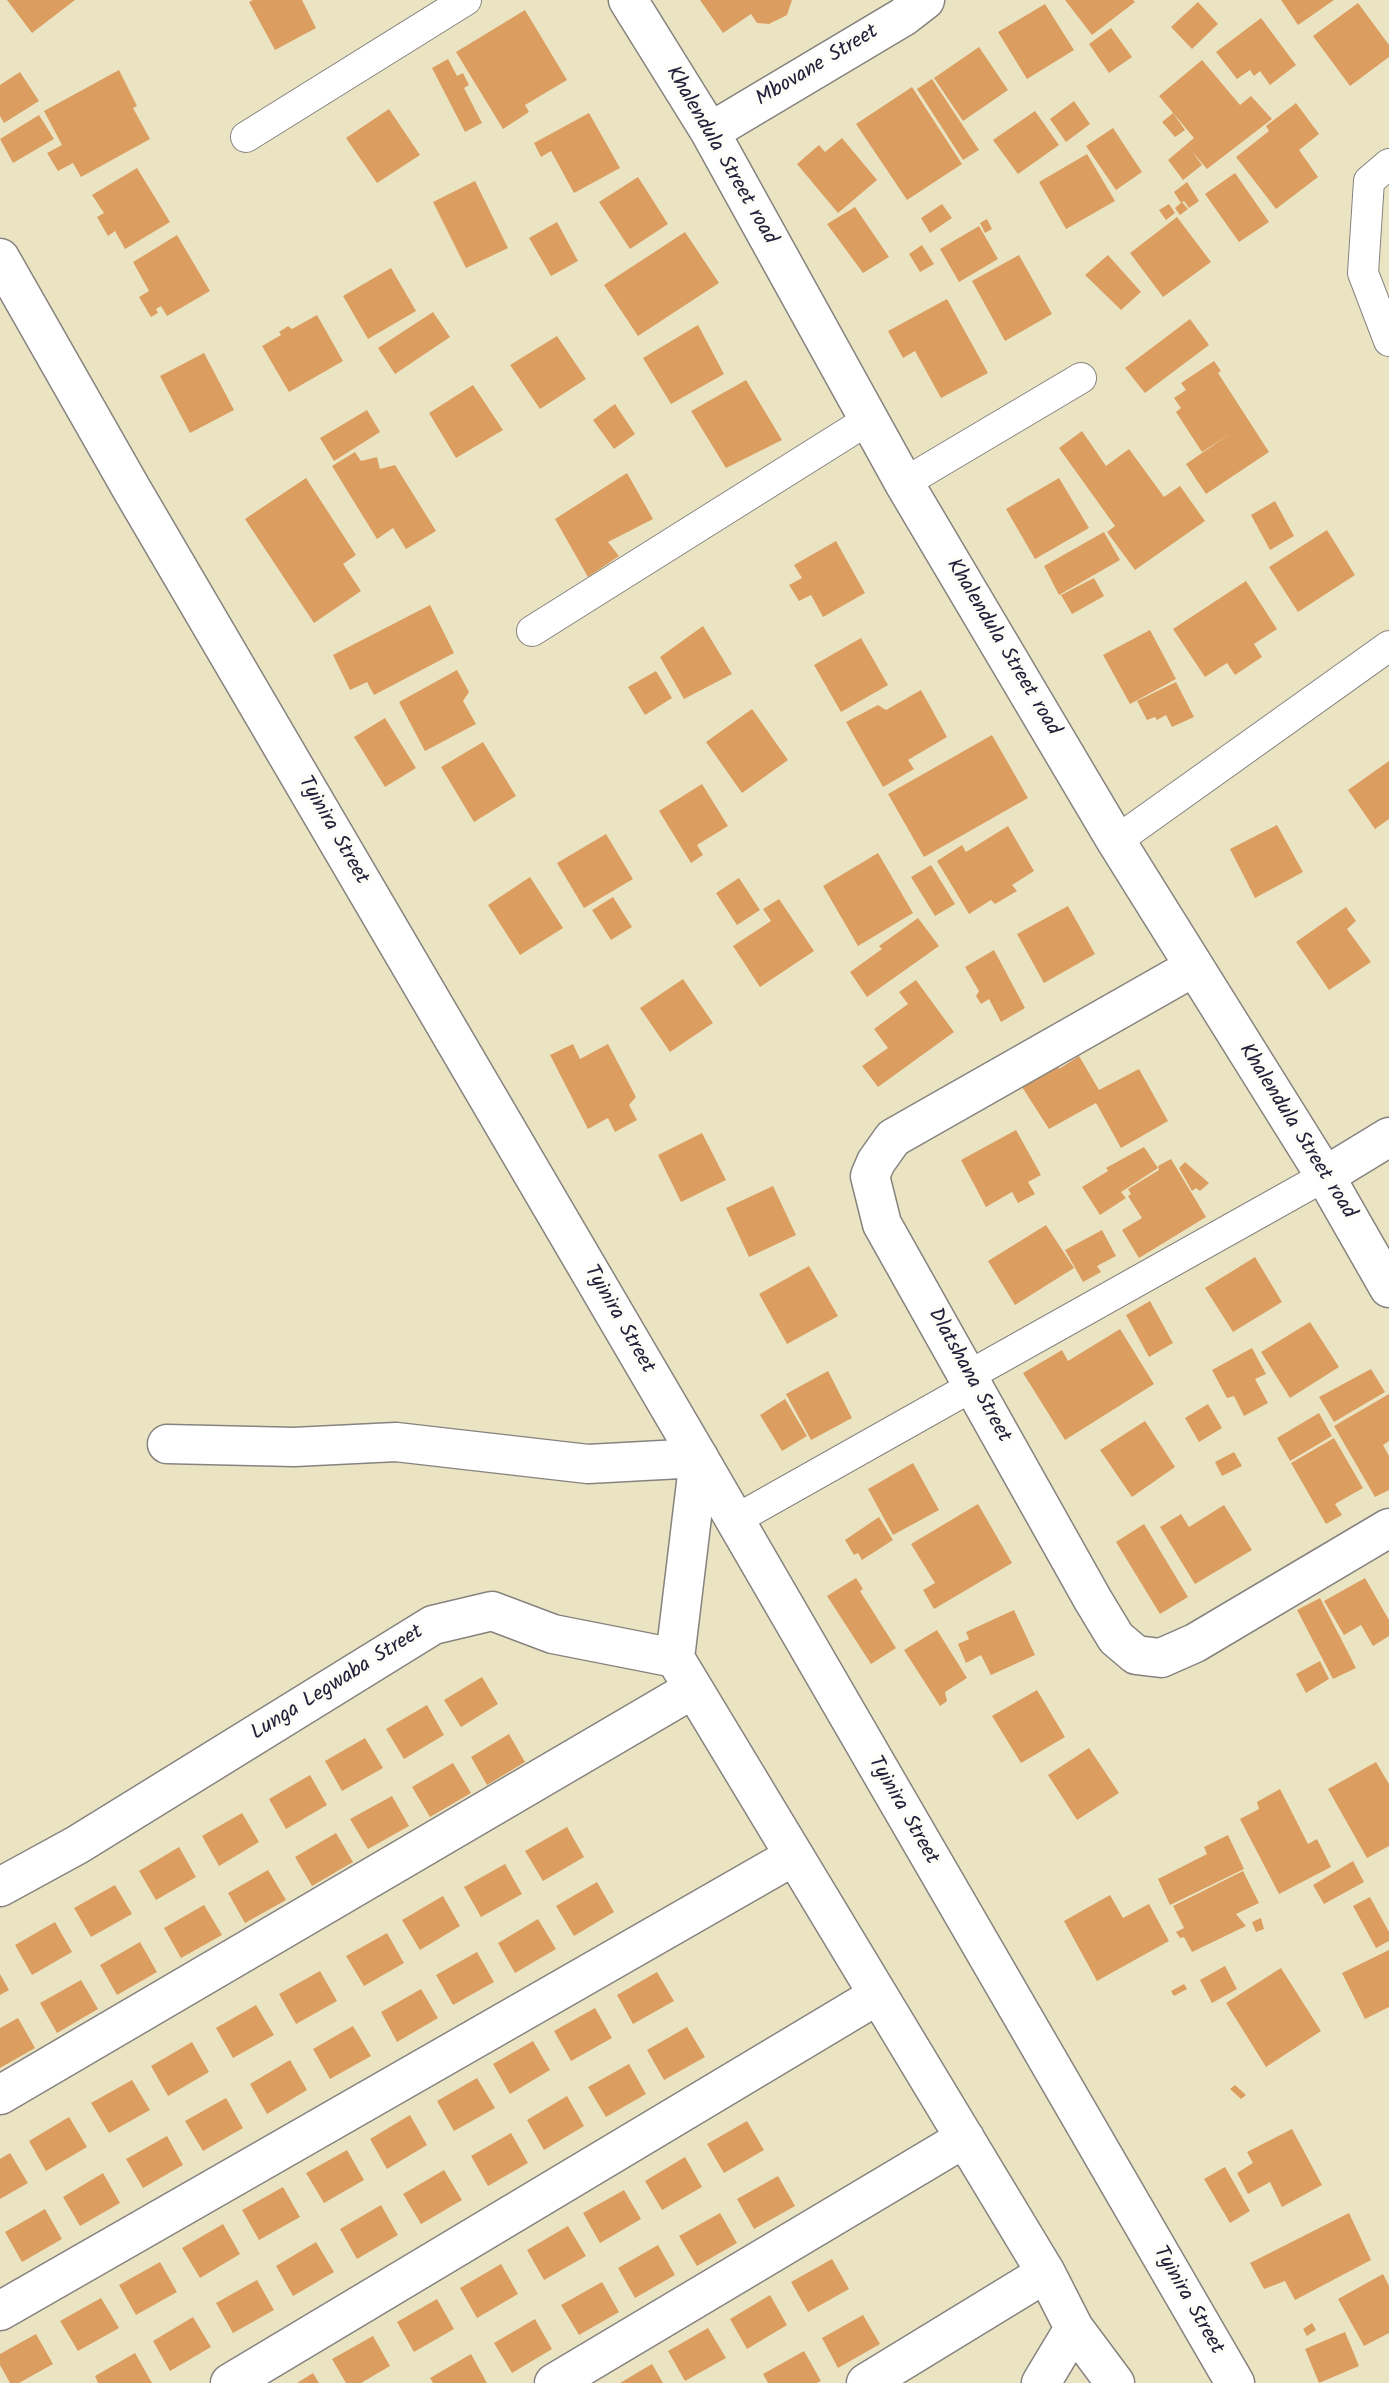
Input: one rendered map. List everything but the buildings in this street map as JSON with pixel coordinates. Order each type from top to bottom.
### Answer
[{"type":"street","name":"Khalendula Street road","points":[[628,0],[710,132],[904,483],[1116,841],[1325,1176],[1389,1288]]},
{"type":"street","name":"Mbovane Street","points":[[710,132],[903,17],[925,0]]},
{"type":"street","name":"Tyinira Street","points":[[0,258],[131,488],[699,1458],[1235,2383]]},
{"type":"street","name":"Dlatshana Street","points":[[1194,967],[893,1138],[876,1162],[870,1176],[882,1224],[1116,1638],[1136,1655],[1161,1658],[1195,1643],[1389,1528]]},
{"type":"street","points":[[1325,1176],[1389,1137]]},
{"type":"street","points":[[167,1444],[294,1447],[396,1442],[588,1464],[699,1458],[684,1673],[1046,2273],[1074,2328],[1115,2383]]},
{"type":"street","name":"Lunga Legwaba Street","points":[[0,1887],[77,1845],[433,1625],[492,1611],[553,1634],[684,1673]]},
{"type":"street","points":[[0,2095],[684,1673]]},
{"type":"street","points":[[0,2311],[794,1856]]},
{"type":"street","points":[[230,2383],[878,1995]]},
{"type":"street","points":[[554,2383],[965,2138]]},
{"type":"street","points":[[866,2383],[1046,2273]]},
{"type":"street","points":[[1041,2383],[1074,2328]]},
{"type":"lane","points":[[246,137],[466,0]]},
{"type":"lane","points":[[1389,164],[1369,181],[1363,273],[1389,341]]},
{"type":"lane","points":[[904,483],[1081,378]]},
{"type":"lane","points":[[532,631],[868,420]]},
{"type":"lane","points":[[1116,841],[1389,646]]},
{"type":"lane","points":[[735,1520],[1325,1176]]}]
